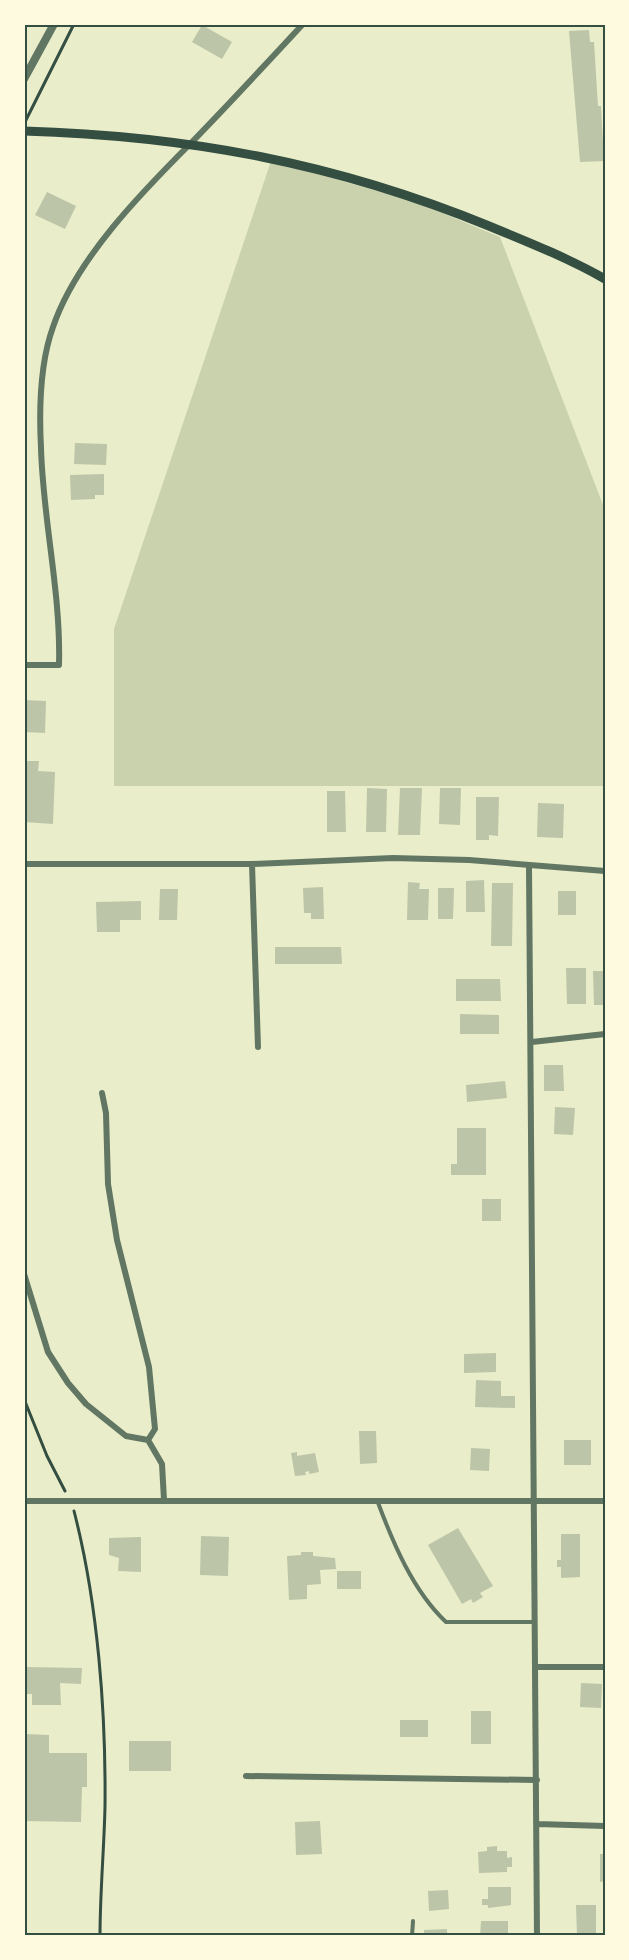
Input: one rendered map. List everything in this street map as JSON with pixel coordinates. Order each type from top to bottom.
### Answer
[{"type":"main road","points":[[24,131],[126,135],[191,143],[329,172],[401,193],[510,234],[605,279]]},
{"type":"street","points":[[24,79],[54,24]]},
{"type":"street","points":[[24,665],[59,665],[60,632],[41,448],[43,378],[52,327],[72,286],[108,233],[154,178],[191,143],[303,24]]},
{"type":"street","points":[[24,864],[252,864],[393,858],[469,860],[605,871]]},
{"type":"street","points":[[252,864],[258,1047]]},
{"type":"street","points":[[529,866],[537,1936]]},
{"type":"street","points":[[532,1042],[605,1034]]},
{"type":"street","points":[[102,1093],[106,1113],[108,1184],[117,1240],[149,1367],[155,1429],[148,1440]]},
{"type":"street","points":[[24,1274],[48,1352],[68,1383],[86,1404],[126,1436],[148,1440],[162,1464],[164,1500]]},
{"type":"street","points":[[24,1501],[534,1499],[605,1501]]},
{"type":"street","points":[[536,1667],[605,1667]]},
{"type":"street","points":[[246,1776],[537,1780]]},
{"type":"street","points":[[537,1824],[605,1826]]},
{"type":"lane","points":[[377,1500],[401,1558],[435,1612],[446,1622],[535,1622]]},
{"type":"lane","points":[[412,1936],[413,1921]]},
{"type":"path","points":[[24,124],[74,24]]},
{"type":"path","points":[[24,1399],[47,1456],[65,1491]]},
{"type":"path","points":[[74,1509],[90,1591],[102,1721],[105,1804],[100,1936]]},
{"type":"green space","points":[[271,161],[416,202],[500,237],[605,510],[605,786],[114,786],[114,629]]},
{"type":"building","points":[[202,25],[232,42],[222,59],[192,42]]},
{"type":"building","points":[[589,30],[590,42],[594,42],[604,161],[580,162],[569,31]]},
{"type":"building","points":[[47,192],[76,206],[65,229],[35,215]]},
{"type":"building","points":[[75,443],[107,444],[106,465],[74,464]]},
{"type":"building","points":[[104,474],[104,495],[95,495],[95,499],[71,500],[70,475]]},
{"type":"building","points":[[24,700],[46,701],[45,733],[24,732]]},
{"type":"building","points":[[24,761],[39,761],[38,771],[55,772],[53,824],[24,822]]},
{"type":"building","points":[[367,788],[387,789],[386,832],[366,832]]},
{"type":"building","points":[[400,788],[422,788],[420,835],[398,835]]},
{"type":"building","points":[[440,788],[461,788],[460,825],[439,824]]},
{"type":"building","points":[[327,791],[345,791],[346,832],[327,832]]},
{"type":"building","points":[[476,797],[499,797],[498,836],[489,835],[489,840],[476,840]]},
{"type":"building","points":[[538,803],[564,804],[563,838],[537,837]]},
{"type":"building","points":[[484,880],[485,912],[466,912],[466,881]]},
{"type":"building","points":[[408,882],[420,883],[419,889],[429,889],[428,920],[407,920]]},
{"type":"building","points":[[492,883],[513,883],[512,946],[491,946]]},
{"type":"building","points":[[323,887],[324,919],[311,919],[311,913],[304,913],[303,888]]},
{"type":"building","points":[[438,888],[454,888],[453,919],[438,919]]},
{"type":"building","points":[[160,889],[178,889],[177,920],[159,920]]},
{"type":"building","points":[[558,891],[576,891],[576,915],[558,915]]},
{"type":"building","points":[[141,901],[141,920],[120,920],[120,932],[97,932],[96,902]]},
{"type":"building","points":[[275,947],[341,947],[342,964],[275,964]]},
{"type":"building","points":[[566,968],[586,968],[586,1004],[567,1004]]},
{"type":"building","points":[[593,971],[605,971],[605,1005],[594,1005]]},
{"type":"building","points":[[456,979],[500,979],[501,1001],[456,1001]]},
{"type":"building","points":[[460,1014],[499,1015],[499,1034],[460,1034]]},
{"type":"building","points":[[544,1065],[563,1065],[564,1091],[544,1091]]},
{"type":"building","points":[[505,1081],[507,1098],[467,1102],[466,1085]]},
{"type":"building","points":[[555,1107],[575,1108],[573,1135],[554,1134]]},
{"type":"building","points":[[457,1128],[486,1128],[486,1175],[451,1175],[451,1164],[457,1164]]},
{"type":"building","points":[[482,1199],[501,1199],[501,1221],[482,1221]]},
{"type":"building","points":[[496,1353],[496,1372],[464,1373],[464,1354]]},
{"type":"building","points":[[476,1380],[501,1381],[501,1396],[515,1396],[515,1408],[475,1407]]},
{"type":"building","points":[[359,1431],[376,1431],[377,1463],[360,1464]]},
{"type":"building","points":[[564,1440],[591,1440],[591,1465],[564,1465]]},
{"type":"building","points":[[471,1448],[490,1449],[489,1471],[470,1470]]},
{"type":"building","points":[[297,1452],[297,1456],[315,1453],[319,1472],[309,1474],[309,1471],[305,1472],[306,1475],[295,1476],[291,1453]]},
{"type":"building","points":[[458,1528],[493,1586],[480,1593],[483,1597],[473,1603],[471,1599],[462,1604],[428,1545]]},
{"type":"building","points":[[561,1534],[580,1534],[580,1577],[561,1578],[561,1567],[557,1567],[557,1560],[561,1560]]},
{"type":"building","points":[[201,1536],[229,1537],[228,1576],[200,1575]]},
{"type":"building","points":[[141,1537],[141,1572],[118,1571],[119,1558],[109,1555],[109,1538]]},
{"type":"building","points":[[301,1552],[313,1552],[313,1556],[335,1558],[336,1569],[320,1570],[321,1584],[307,1585],[307,1599],[289,1600],[287,1556],[301,1555]]},
{"type":"building","points":[[337,1571],[361,1571],[361,1589],[337,1589]]},
{"type":"building","points":[[24,1667],[82,1668],[81,1684],[60,1683],[61,1705],[32,1705],[32,1694],[24,1694]]},
{"type":"building","points":[[581,1683],[602,1684],[601,1708],[580,1707]]},
{"type":"building","points":[[471,1711],[491,1711],[491,1744],[471,1744]]},
{"type":"building","points":[[400,1720],[428,1720],[428,1737],[400,1737]]},
{"type":"building","points":[[24,1734],[49,1735],[49,1753],[87,1753],[87,1787],[82,1787],[81,1822],[24,1821]]},
{"type":"building","points":[[129,1741],[171,1741],[171,1771],[129,1771]]},
{"type":"building","points":[[320,1821],[322,1854],[296,1855],[295,1822]]},
{"type":"building","points":[[497,1846],[497,1851],[507,1851],[507,1858],[512,1857],[512,1867],[507,1867],[507,1872],[479,1873],[478,1852],[487,1851],[487,1847]]},
{"type":"building","points":[[600,1854],[605,1854],[605,1881],[600,1882]]},
{"type":"building","points":[[488,1887],[511,1887],[511,1905],[488,1908],[488,1905],[482,1905],[482,1899],[488,1899]]},
{"type":"building","points":[[448,1890],[449,1909],[429,1911],[428,1891]]},
{"type":"building","points":[[576,1905],[596,1905],[596,1936],[577,1936]]},
{"type":"building","points":[[481,1921],[508,1921],[508,1936],[480,1936]]},
{"type":"building","points":[[447,1929],[447,1936],[424,1936],[424,1930]]}]
